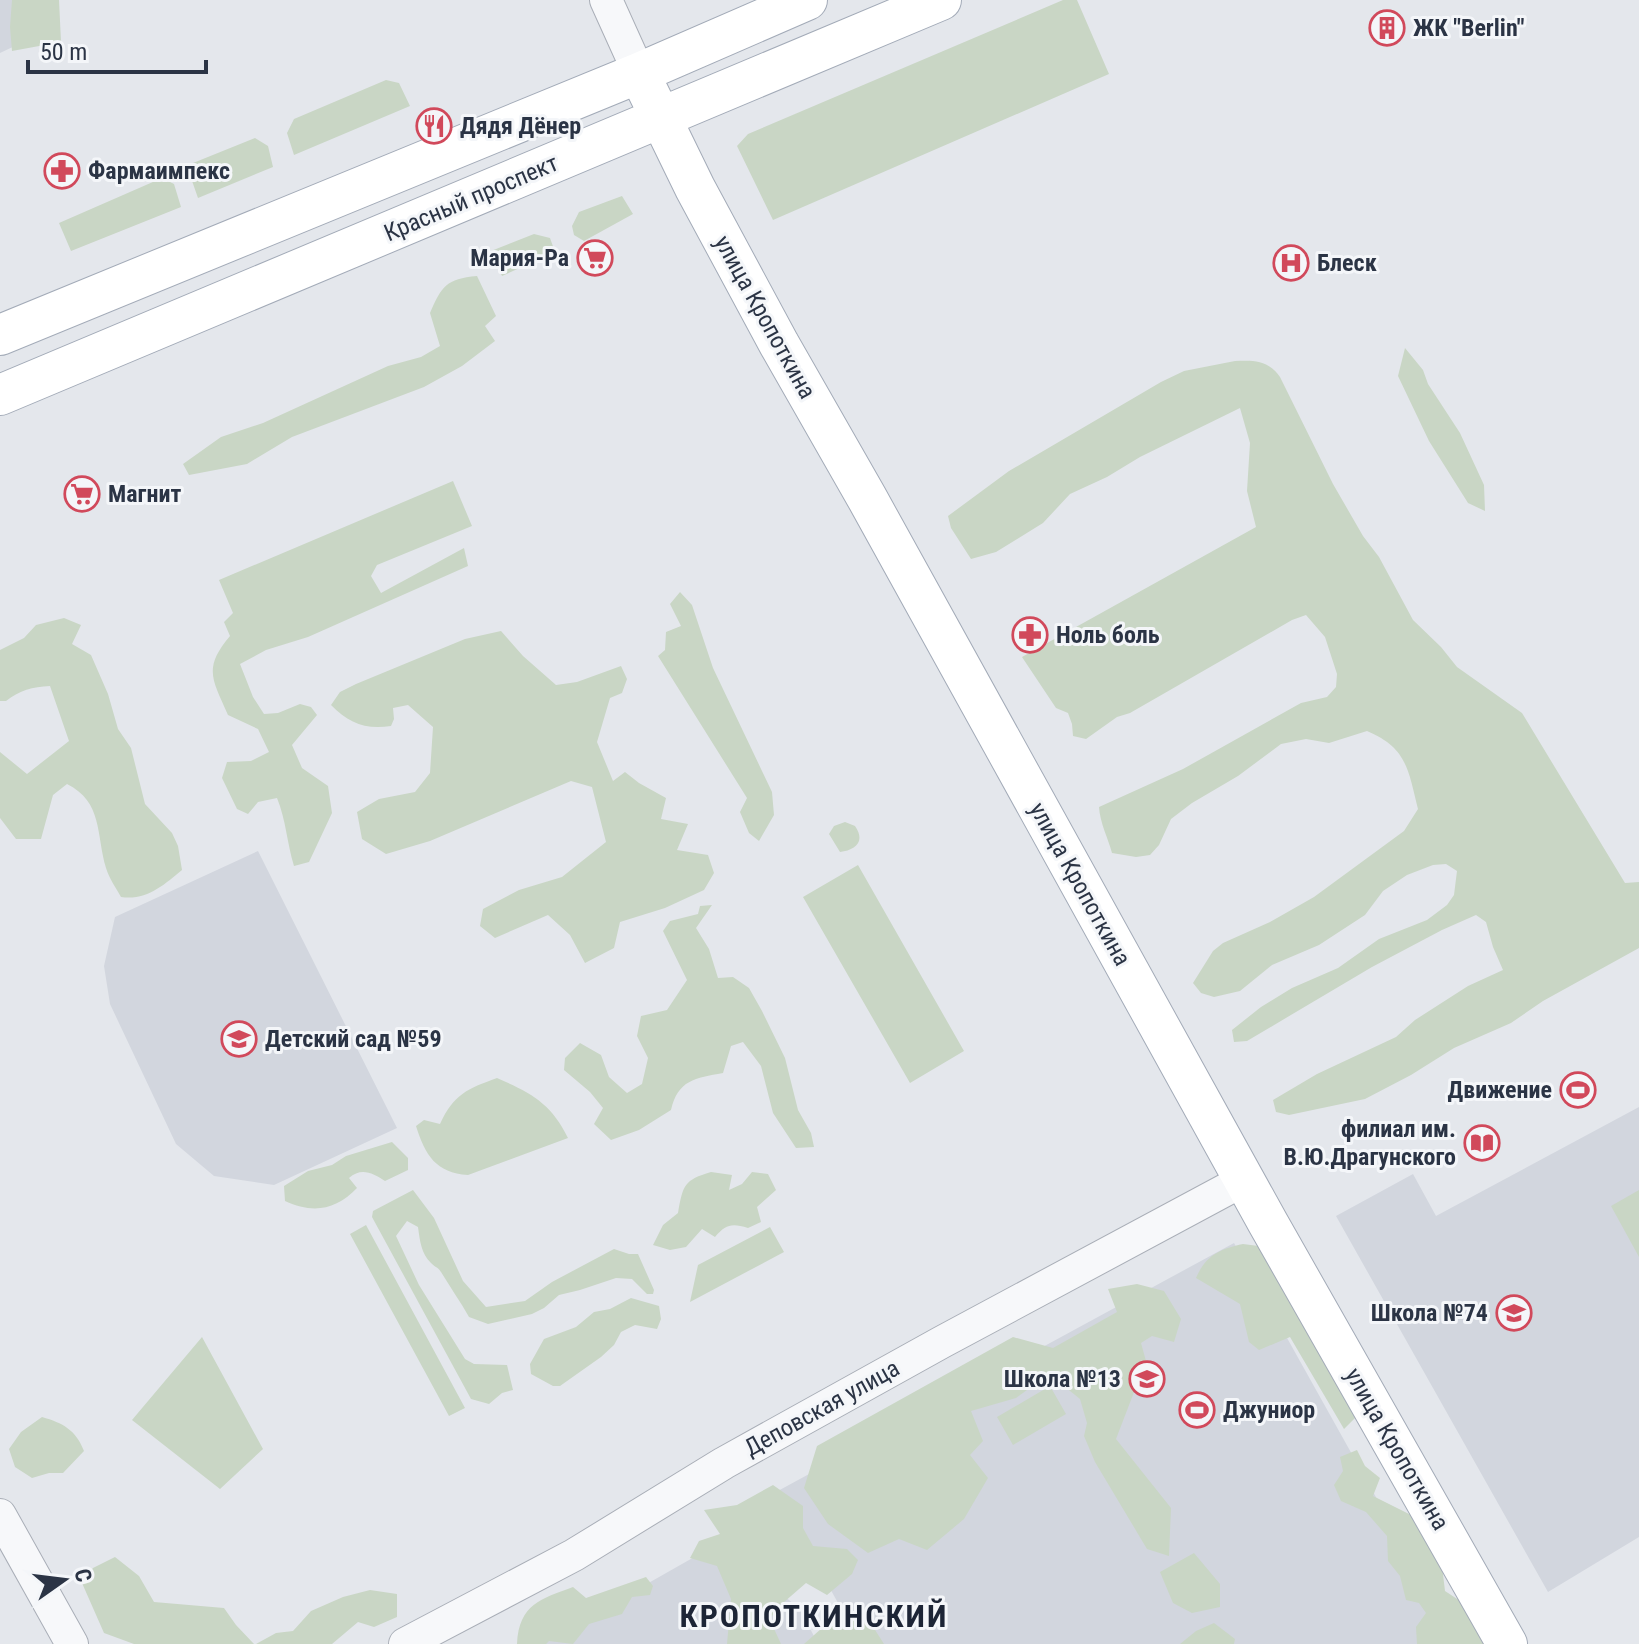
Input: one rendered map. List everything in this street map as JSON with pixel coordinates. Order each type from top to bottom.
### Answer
[{"type":"main road","points":[[0,335],[639,73],[807,0]]},
{"type":"main road","name":"Красный проспект","points":[[0,395],[941,0]]},
{"type":"main road","name":"улица Кропоткина","points":[[639,73],[695,188],[779,344],[1244,1180],[1507,1644]]},
{"type":"street","points":[[606,0],[639,73]]},
{"type":"street","name":"Деповская улица","points":[[405,1644],[574,1555],[724,1463],[928,1350],[1244,1180]]},
{"type":"street","points":[[0,1515],[72,1644]]},
{"type":"shaded area","points":[[0,0],[41,0],[38,35],[0,53]]},
{"type":"shaded area","name":"Детский сад №59","points":[[258,851],[397,1128],[274,1185],[214,1176],[176,1144],[110,1004],[104,966],[115,917]]},
{"type":"shaded area","name":"Школа №74","points":[[1639,1107],[1639,1537],[1548,1592],[1336,1216],[1413,1174],[1436,1216]]},
{"type":"shaded area","name":"Школа №13","points":[[1234,1243],[1458,1644],[861,1644],[776,1492]]},
{"type":"shaded area","points":[[719,1543],[800,1609],[818,1644],[541,1644]]},
{"type":"green space","points":[[12,0],[59,0],[61,42],[12,51]]},
{"type":"green space","points":[[1063,0],[1077,0],[1109,74],[773,220],[737,146],[748,134]]},
{"type":"green space","points":[[386,80],[399,83],[410,106],[294,155],[287,133],[294,119]]},
{"type":"green space","points":[[255,138],[268,146],[273,167],[198,198],[191,178],[193,163]]},
{"type":"green space","points":[[162,178],[174,184],[181,207],[71,251],[59,223]]},
{"type":"green space","points":[[622,196],[633,214],[584,241],[574,235],[572,226],[579,212]]},
{"type":"green space","points":[[534,234],[550,238],[555,252],[502,276],[491,251]]},
{"type":"green space","points":[[477,276],[496,316],[485,326],[495,341],[462,366],[424,387],[292,437],[247,464],[189,475],[183,464],[221,437],[263,423],[388,366],[421,357],[440,346],[430,313],[438,296],[452,282]]},
{"type":"green space","points":[[1405,348],[1423,370],[1428,384],[1460,433],[1484,485],[1485,511],[1468,503],[1429,441],[1398,376]]},
{"type":"green space","points":[[1235,361],[1260,362],[1271,367],[1280,377],[1333,484],[1379,557],[1413,620],[1457,667],[1522,713],[1625,883],[1639,882],[1639,948],[1543,1001],[1511,1023],[1454,1048],[1365,1099],[1289,1115],[1276,1112],[1273,1100],[1317,1074],[1396,1037],[1415,1020],[1468,986],[1503,970],[1486,922],[1476,915],[1372,967],[1247,1041],[1234,1042],[1232,1030],[1261,1007],[1292,988],[1338,968],[1379,939],[1427,920],[1447,905],[1454,895],[1457,871],[1446,864],[1433,865],[1407,875],[1383,891],[1365,915],[1319,945],[1272,965],[1240,991],[1214,997],[1201,993],[1193,983],[1213,951],[1223,943],[1270,922],[1314,897],[1404,831],[1418,809],[1404,761],[1390,745],[1367,731],[1329,743],[1306,739],[1281,744],[1171,819],[1159,845],[1150,855],[1136,857],[1112,853],[1099,807],[1183,769],[1301,703],[1327,697],[1336,687],[1337,674],[1325,637],[1306,615],[1292,620],[1130,713],[1117,717],[1086,739],[1073,736],[1068,713],[1056,708],[1022,657],[1256,527],[1247,491],[1250,443],[1240,408],[1070,494],[1043,523],[996,552],[971,559],[951,528],[948,516],[1009,471],[1161,382],[1184,371]]},
{"type":"green space","points":[[453,481],[472,526],[377,565],[371,576],[381,593],[464,548],[468,566],[308,637],[266,650],[240,664],[253,697],[264,714],[278,713],[300,704],[311,707],[317,715],[292,745],[302,768],[328,786],[332,813],[309,862],[294,866],[277,798],[258,802],[248,814],[237,809],[222,778],[227,762],[251,761],[269,752],[258,729],[228,715],[214,683],[216,657],[230,636],[224,622],[233,613],[219,580]]},
{"type":"green space","points":[[680,592],[692,605],[713,668],[772,792],[774,815],[759,841],[749,833],[740,812],[747,798],[658,656],[665,650],[666,632],[681,626],[670,604]]},
{"type":"green space","points":[[64,618],[81,625],[72,644],[91,655],[108,694],[118,729],[131,748],[145,804],[172,833],[178,846],[182,870],[139,897],[121,897],[106,868],[93,810],[79,791],[67,784],[53,795],[41,839],[16,839],[0,818],[0,752],[27,774],[69,741],[50,686],[26,690],[0,701],[0,650],[24,638],[36,625]]},
{"type":"green space","points":[[501,631],[523,656],[556,685],[577,682],[621,666],[627,679],[622,693],[610,698],[597,742],[613,781],[625,772],[666,798],[661,819],[688,824],[677,850],[708,855],[714,873],[704,890],[665,908],[620,922],[614,948],[585,963],[570,935],[548,915],[495,938],[480,926],[483,909],[519,890],[562,877],[606,842],[592,787],[571,781],[430,841],[386,854],[362,839],[357,812],[379,799],[415,792],[430,773],[433,727],[408,705],[393,708],[391,726],[373,727],[358,724],[331,705],[340,692],[356,684],[465,639]]},
{"type":"green space","points":[[845,822],[855,826],[859,841],[854,847],[840,852],[829,834],[834,826]]},
{"type":"green space","points":[[858,865],[964,1051],[910,1083],[803,897]]},
{"type":"green space","points":[[712,905],[696,928],[709,949],[718,978],[733,977],[749,988],[762,1011],[785,1058],[798,1110],[811,1133],[814,1147],[796,1148],[773,1113],[761,1066],[743,1042],[731,1046],[723,1073],[689,1082],[678,1092],[671,1110],[639,1130],[611,1140],[594,1124],[603,1108],[564,1070],[565,1058],[580,1043],[601,1055],[609,1077],[627,1093],[642,1084],[648,1058],[637,1036],[641,1016],[667,1010],[687,980],[663,931],[670,921],[698,914],[700,906]]},
{"type":"green space","points":[[497,1078],[539,1100],[555,1116],[568,1138],[468,1175],[448,1171],[428,1154],[416,1126],[424,1120],[440,1124],[462,1094]]},
{"type":"green space","points":[[392,1142],[408,1158],[408,1170],[385,1181],[367,1172],[358,1173],[349,1178],[357,1188],[341,1201],[324,1208],[305,1208],[285,1201],[284,1186],[308,1171]]},
{"type":"green space","points":[[711,1172],[732,1175],[729,1190],[742,1184],[752,1172],[768,1174],[776,1190],[757,1207],[761,1222],[748,1228],[730,1226],[715,1237],[702,1229],[686,1247],[670,1250],[653,1245],[663,1225],[678,1213],[686,1185]]},
{"type":"green space","points":[[413,1190],[434,1218],[463,1281],[486,1307],[525,1301],[552,1282],[614,1249],[638,1254],[653,1294],[647,1294],[632,1279],[616,1278],[559,1295],[532,1314],[488,1324],[469,1317],[441,1272],[425,1255],[418,1227],[407,1221],[396,1236],[419,1285],[465,1359],[474,1364],[507,1365],[513,1390],[502,1393],[489,1404],[471,1399],[372,1217],[373,1211]]},
{"type":"green space","points":[[1639,1190],[1639,1257],[1611,1206]]},
{"type":"green space","points":[[366,1225],[465,1408],[449,1416],[350,1234]]},
{"type":"green space","points":[[770,1227],[784,1252],[690,1302],[698,1265]]},
{"type":"green space","points":[[1243,1244],[1288,1250],[1358,1415],[1344,1429],[1290,1337],[1259,1350],[1249,1342],[1240,1304],[1196,1278],[1204,1264],[1215,1254]]},
{"type":"green space","points":[[1137,1284],[1164,1291],[1181,1319],[1174,1342],[1152,1336],[1141,1343],[1146,1361],[1116,1439],[1171,1508],[1169,1556],[1147,1549],[1095,1462],[1084,1436],[1087,1423],[1080,1399],[1049,1374],[1016,1398],[971,1411],[983,1441],[970,1455],[988,1478],[964,1519],[927,1550],[899,1539],[868,1553],[828,1524],[804,1488],[817,1446],[1013,1337],[1053,1348],[1117,1312],[1108,1289]]},
{"type":"green space","points":[[631,1298],[659,1306],[661,1319],[657,1329],[635,1325],[621,1332],[614,1345],[601,1357],[560,1386],[553,1386],[531,1374],[530,1364],[544,1339],[576,1327],[594,1312],[610,1309]]},
{"type":"green space","points":[[202,1337],[263,1449],[220,1489],[132,1420]]},
{"type":"green space","points":[[1050,1386],[1066,1414],[1013,1445],[997,1417]]},
{"type":"green space","points":[[42,1417],[68,1428],[84,1451],[63,1473],[32,1478],[15,1467],[9,1449],[21,1432]]},
{"type":"green space","points":[[1357,1450],[1365,1466],[1380,1478],[1373,1496],[1431,1525],[1439,1541],[1445,1591],[1483,1616],[1501,1644],[1417,1644],[1416,1627],[1426,1613],[1419,1603],[1406,1600],[1400,1576],[1388,1561],[1387,1536],[1366,1512],[1341,1501],[1334,1485],[1343,1471],[1340,1457]]},
{"type":"green space","points":[[773,1485],[803,1506],[803,1528],[813,1546],[847,1549],[858,1560],[852,1574],[827,1595],[806,1583],[776,1609],[770,1620],[781,1644],[727,1644],[731,1599],[717,1566],[690,1558],[699,1541],[720,1534],[704,1510],[737,1505]]},
{"type":"green space","points":[[1194,1553],[1220,1584],[1220,1607],[1192,1613],[1173,1603],[1160,1572]]},
{"type":"green space","points":[[115,1557],[139,1576],[154,1602],[224,1608],[254,1644],[134,1644],[104,1633],[82,1583],[93,1568]]},
{"type":"green space","points":[[646,1577],[653,1586],[650,1595],[632,1597],[622,1614],[589,1624],[573,1644],[549,1641],[546,1644],[517,1644],[522,1620],[542,1600],[573,1587],[586,1598]]},
{"type":"green space","points":[[370,1590],[397,1594],[397,1617],[374,1627],[358,1622],[332,1644],[256,1644],[276,1633],[293,1631],[311,1611],[343,1597]]},
{"type":"green space","points":[[863,1611],[884,1644],[804,1644],[840,1612]]},
{"type":"green space","points":[[1214,1623],[1235,1639],[1234,1644],[1180,1644],[1196,1631]]},
{"type":"place","name":"ЖК \"Berlin\"","points":[[1387,28]]},
{"type":"place","name":"Дядя Дёнер","points":[[434,126]]},
{"type":"place","name":"Фармаимпекс","points":[[62,171]]},
{"type":"place","name":"Мария-Ра","points":[[595,258]]},
{"type":"place","name":"Блеск","points":[[1291,263]]},
{"type":"place","name":"Магнит","points":[[82,494]]},
{"type":"place","name":"Ноль боль","points":[[1030,635]]},
{"type":"place","name":"Детский сад №59","points":[[239,1039]]},
{"type":"place","name":"Движение","points":[[1578,1090]]},
{"type":"place","name":"филиал им. В.Ю.Драгунского","points":[[1482,1143]]},
{"type":"place","name":"Школа №74","points":[[1514,1313]]},
{"type":"place","name":"Школа №13","points":[[1147,1379]]},
{"type":"place","name":"Джуниор","points":[[1197,1410]]},
{"type":"district","name":"КРОПОТКИНСКИЙ","points":[[814,1616]]}]
